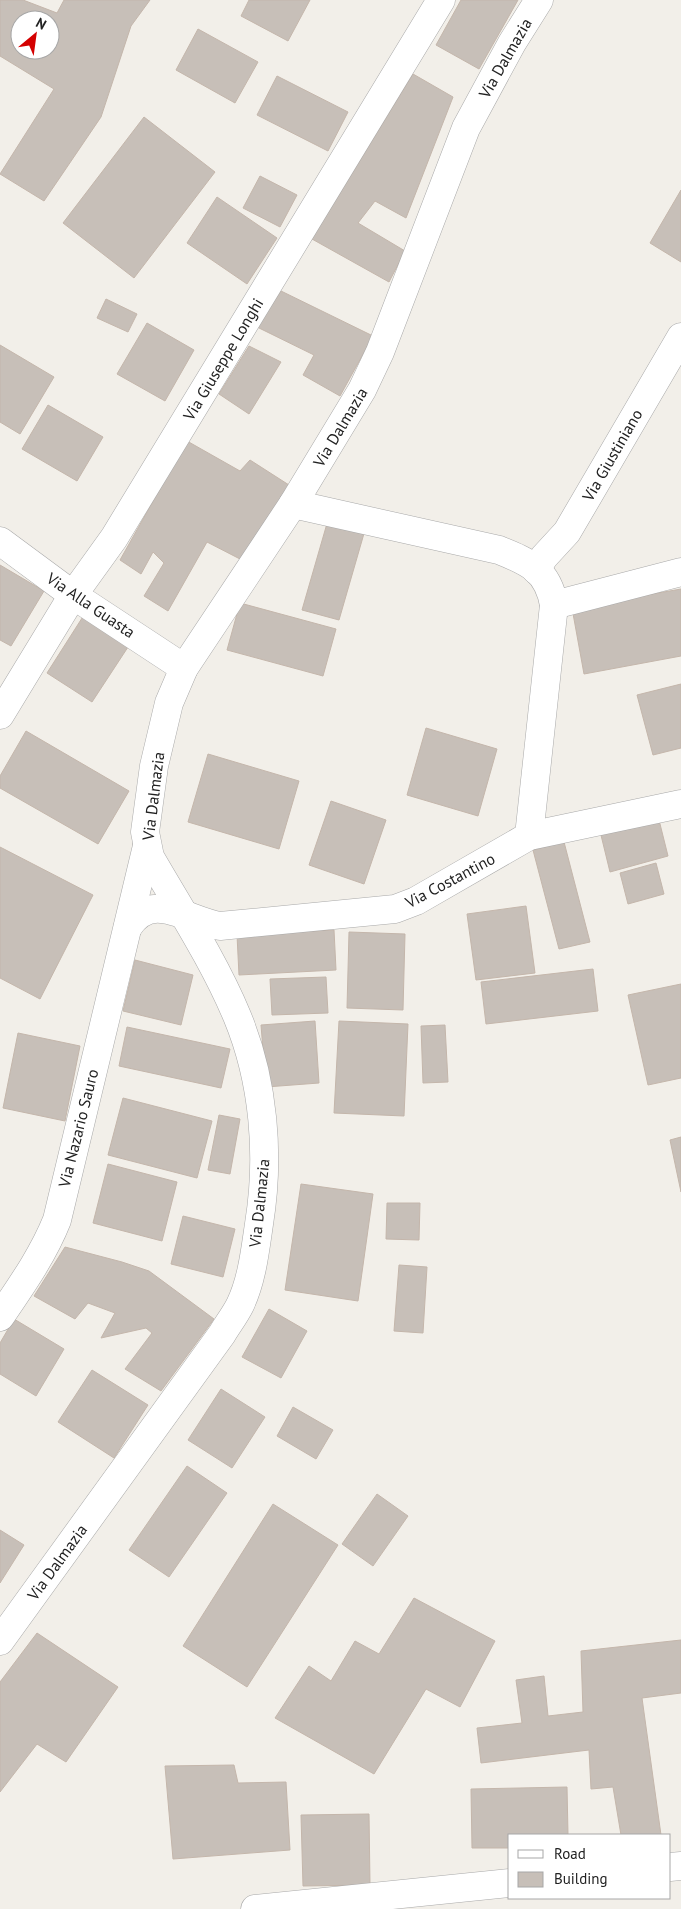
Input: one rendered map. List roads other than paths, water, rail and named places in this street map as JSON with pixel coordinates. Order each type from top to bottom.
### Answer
[{"type":"street","name":"Via Giuseppe Longhi","points":[[0,715],[73,595],[114,538],[441,0]]},
{"type":"street","name":"Via Dalmazia","points":[[0,1641],[222,1334],[240,1306],[250,1276],[266,1172],[260,1102],[247,1043],[236,1015],[184,915],[150,857],[145,832],[154,766],[169,703],[184,668],[293,504],[362,390],[380,352],[466,128],[507,51],[538,0]]},
{"type":"street","name":"Via Giustiniano","points":[[536,570],[544,557],[567,532],[681,337]]},
{"type":"street","points":[[293,504],[499,550],[523,560],[543,575],[551,590],[554,605],[529,836]]},
{"type":"street","name":"Via Alla Guasta","points":[[0,541],[73,595],[184,668]]},
{"type":"street","points":[[554,605],[681,572]]},
{"type":"street","name":"Via Costantino","points":[[184,915],[204,924],[220,926],[395,909],[416,901],[529,836],[681,804]]},
{"type":"street","name":"Via Nazario Sauro","points":[[0,1317],[35,1264],[57,1220],[147,846]]},
{"type":"street","points":[[128,927],[134,916],[146,909],[158,908],[184,915]]},
{"type":"street","points":[[256,1909],[352,1904],[508,1884]]}]
